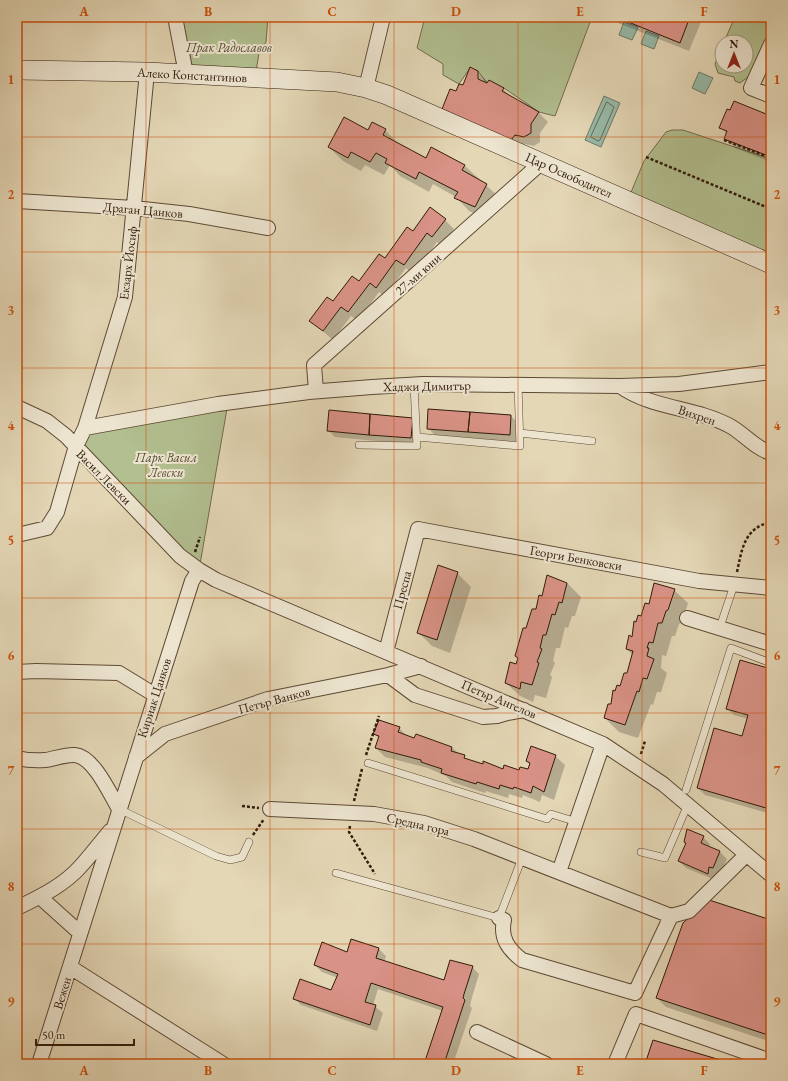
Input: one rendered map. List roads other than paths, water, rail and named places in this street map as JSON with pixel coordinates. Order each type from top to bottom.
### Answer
[{"type":"street","points":[[176,17],[186,74]]},
{"type":"street","points":[[366,88],[383,17]]},
{"type":"street","points":[[771,44],[751,88],[771,96]]},
{"type":"street","name":"Алеко Константинов","points":[[17,70],[186,74],[337,82],[366,88]]},
{"type":"street","name":"Екзарх Йосиф","points":[[76,446],[85,428],[125,296],[147,72]]},
{"type":"street","name":"Цар Освободител","points":[[366,88],[387,95],[771,264]]},
{"type":"street","name":"27-ми юни","points":[[316,392],[314,365],[541,163]]},
{"type":"street","name":"Драган Цанков","points":[[17,201],[134,208],[189,214],[268,228]]},
{"type":"street","name":"Хаджи Димитър","points":[[85,428],[218,404],[316,392],[414,385],[620,386],[679,384],[771,372]]},
{"type":"street","name":"Вихрен","points":[[620,386],[634,396],[697,414],[729,426],[771,453]]},
{"type":"street","points":[[17,407],[47,422],[66,436],[76,446]]},
{"type":"street","name":"Васил Левски","points":[[17,536],[47,528],[57,512],[76,446]]},
{"type":"street","name":"Васил Левски","points":[[76,446],[180,556],[199,570]]},
{"type":"street","name":"Георги Бенковски","points":[[418,529],[699,581],[771,588]]},
{"type":"street","name":"Преспа","points":[[386,652],[418,529]]},
{"type":"street","name":"Петър Ангелов","points":[[199,570],[216,580],[603,744],[663,784],[687,797],[746,855],[771,875]]},
{"type":"street","name":"Кириак Цанков","points":[[70,967],[192,581],[199,570]]},
{"type":"street","points":[[687,618],[771,644]]},
{"type":"street","name":"Петър Ванков","points":[[136,757],[165,734],[268,699],[388,675],[421,666]]},
{"type":"street","points":[[17,672],[119,673],[155,695]]},
{"type":"street","points":[[388,675],[415,695],[472,715],[482,717],[497,716],[507,712],[524,710]]},
{"type":"street","points":[[560,872],[603,744]]},
{"type":"street","points":[[17,758],[32,761],[75,755],[86,759],[93,766],[119,809]]},
{"type":"street","name":"Средна гора","points":[[270,810],[374,814],[424,823],[474,839],[671,916]]},
{"type":"street","name":"Кириак Цанков","points":[[17,908],[40,897],[65,881],[79,868],[114,826]]},
{"type":"street","points":[[499,918],[504,920],[502,930],[508,947],[522,960],[635,993],[671,916],[689,911],[746,855]]},
{"type":"street","points":[[40,897],[80,933]]},
{"type":"street","points":[[70,967],[223,1064]]},
{"type":"street","name":"Вежен","points":[[39,1064],[70,967]]},
{"type":"street","points":[[615,1064],[636,1014],[771,1061]]},
{"type":"street","points":[[477,1032],[546,1064]]},
{"type":"lane","points":[[359,445],[417,446],[414,385]]},
{"type":"lane","points":[[417,437],[520,446],[518,385]]},
{"type":"lane","points":[[520,433],[592,441]]},
{"type":"lane","points":[[720,627],[734,585]]},
{"type":"lane","points":[[641,852],[665,858],[687,797],[731,648],[771,663]]},
{"type":"lane","points":[[367,760],[547,819],[551,814],[577,822]]},
{"type":"lane","points":[[119,809],[216,856],[230,860],[242,857],[249,842]]},
{"type":"lane","points":[[336,873],[499,918],[522,858]]},
{"type":"water","points":[[624,22],[638,27],[632,40],[619,35]]},
{"type":"water","points":[[646,31],[659,36],[654,49],[641,44]]},
{"type":"water","points":[[699,72],[713,78],[705,94],[692,88]]},
{"type":"water","points":[[604,96],[620,103],[601,147],[585,140]]},
{"type":"park label","name":"Прак Радославов","points":[[229,47]]},
{"type":"park label","name":"Парк Васил Левски","points":[[166,464]]}]
